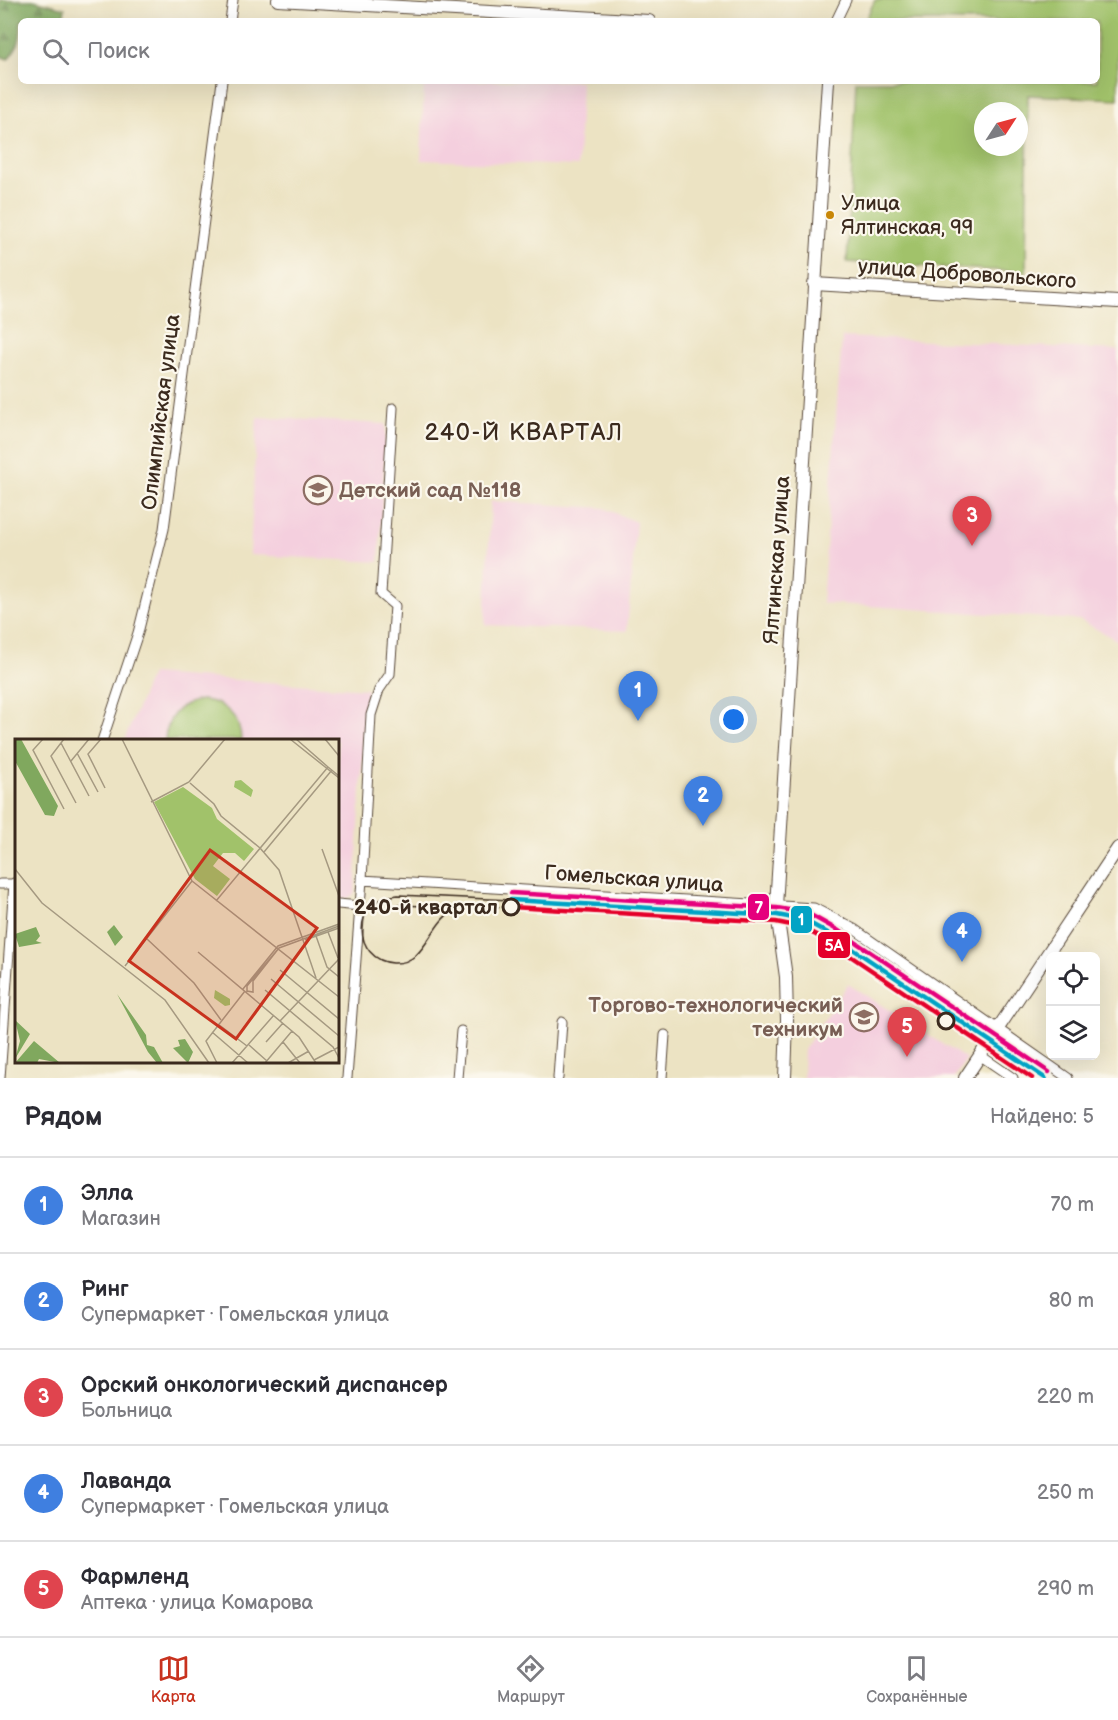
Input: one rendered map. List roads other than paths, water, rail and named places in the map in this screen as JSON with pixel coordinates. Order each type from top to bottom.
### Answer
[{"type":"main road","points":[[278,0],[596,18]]},
{"type":"main road","name":"Ялтинская улица","points":[[785,1078],[786,977],[776,906],[828,84]]},
{"type":"main road","name":"улица Добровольского","points":[[814,284],[1118,302]]},
{"type":"main road","points":[[965,1078],[1118,848]]},
{"type":"street","points":[[230,18],[233,0]]},
{"type":"street","points":[[837,18],[846,0]]},
{"type":"street","name":"Олимпийская улица","points":[[103,739],[138,633],[164,529],[222,84]]},
{"type":"street","points":[[347,1078],[362,880],[371,715],[379,690],[390,674],[394,635],[395,606],[381,594],[393,408]]},
{"type":"street","name":"Гомельская улица","points":[[362,880],[814,908],[854,929],[1068,1078]]},
{"type":"street","points":[[0,884],[15,884],[0,1078]]},
{"type":"street","points":[[339,904],[360,906]]},
{"type":"street","points":[[558,1078],[562,1022]]},
{"type":"street","points":[[457,1078],[461,1031]]},
{"type":"street","points":[[662,1078],[665,1035]]},
{"type":"street","points":[[981,1056],[1013,1078]]},
{"type":"tram line","points":[[499,907],[470,907],[453,911],[438,925],[420,951],[413,958],[404,962],[393,963],[380,960],[370,952],[364,942],[362,930],[364,918],[371,907],[382,899],[398,895],[511,900]]},
{"type":"tram line","points":[[396,905],[458,907]]},
{"type":"place","name":"Улица Ялтинская, 99","points":[[830,215]]},
{"type":"place","name":"Детский сад №118","points":[[318,490]]},
{"type":"place","name":"Орский онкологический диспансер","points":[[972,546]]},
{"type":"place","name":"Элла","points":[[638,721]]},
{"type":"place","name":"Ринг","points":[[703,826]]},
{"type":"place","name":"240-й квартал","points":[[511,907]]},
{"type":"place","name":"Лаванда","points":[[962,962]]},
{"type":"place","name":"Торгово-технологический техникум","points":[[864,1017]]},
{"type":"place","name":"Фармленд","points":[[907,1057]]},
{"type":"district","name":"240-Й КВАРТАЛ","points":[[524,432]]}]
